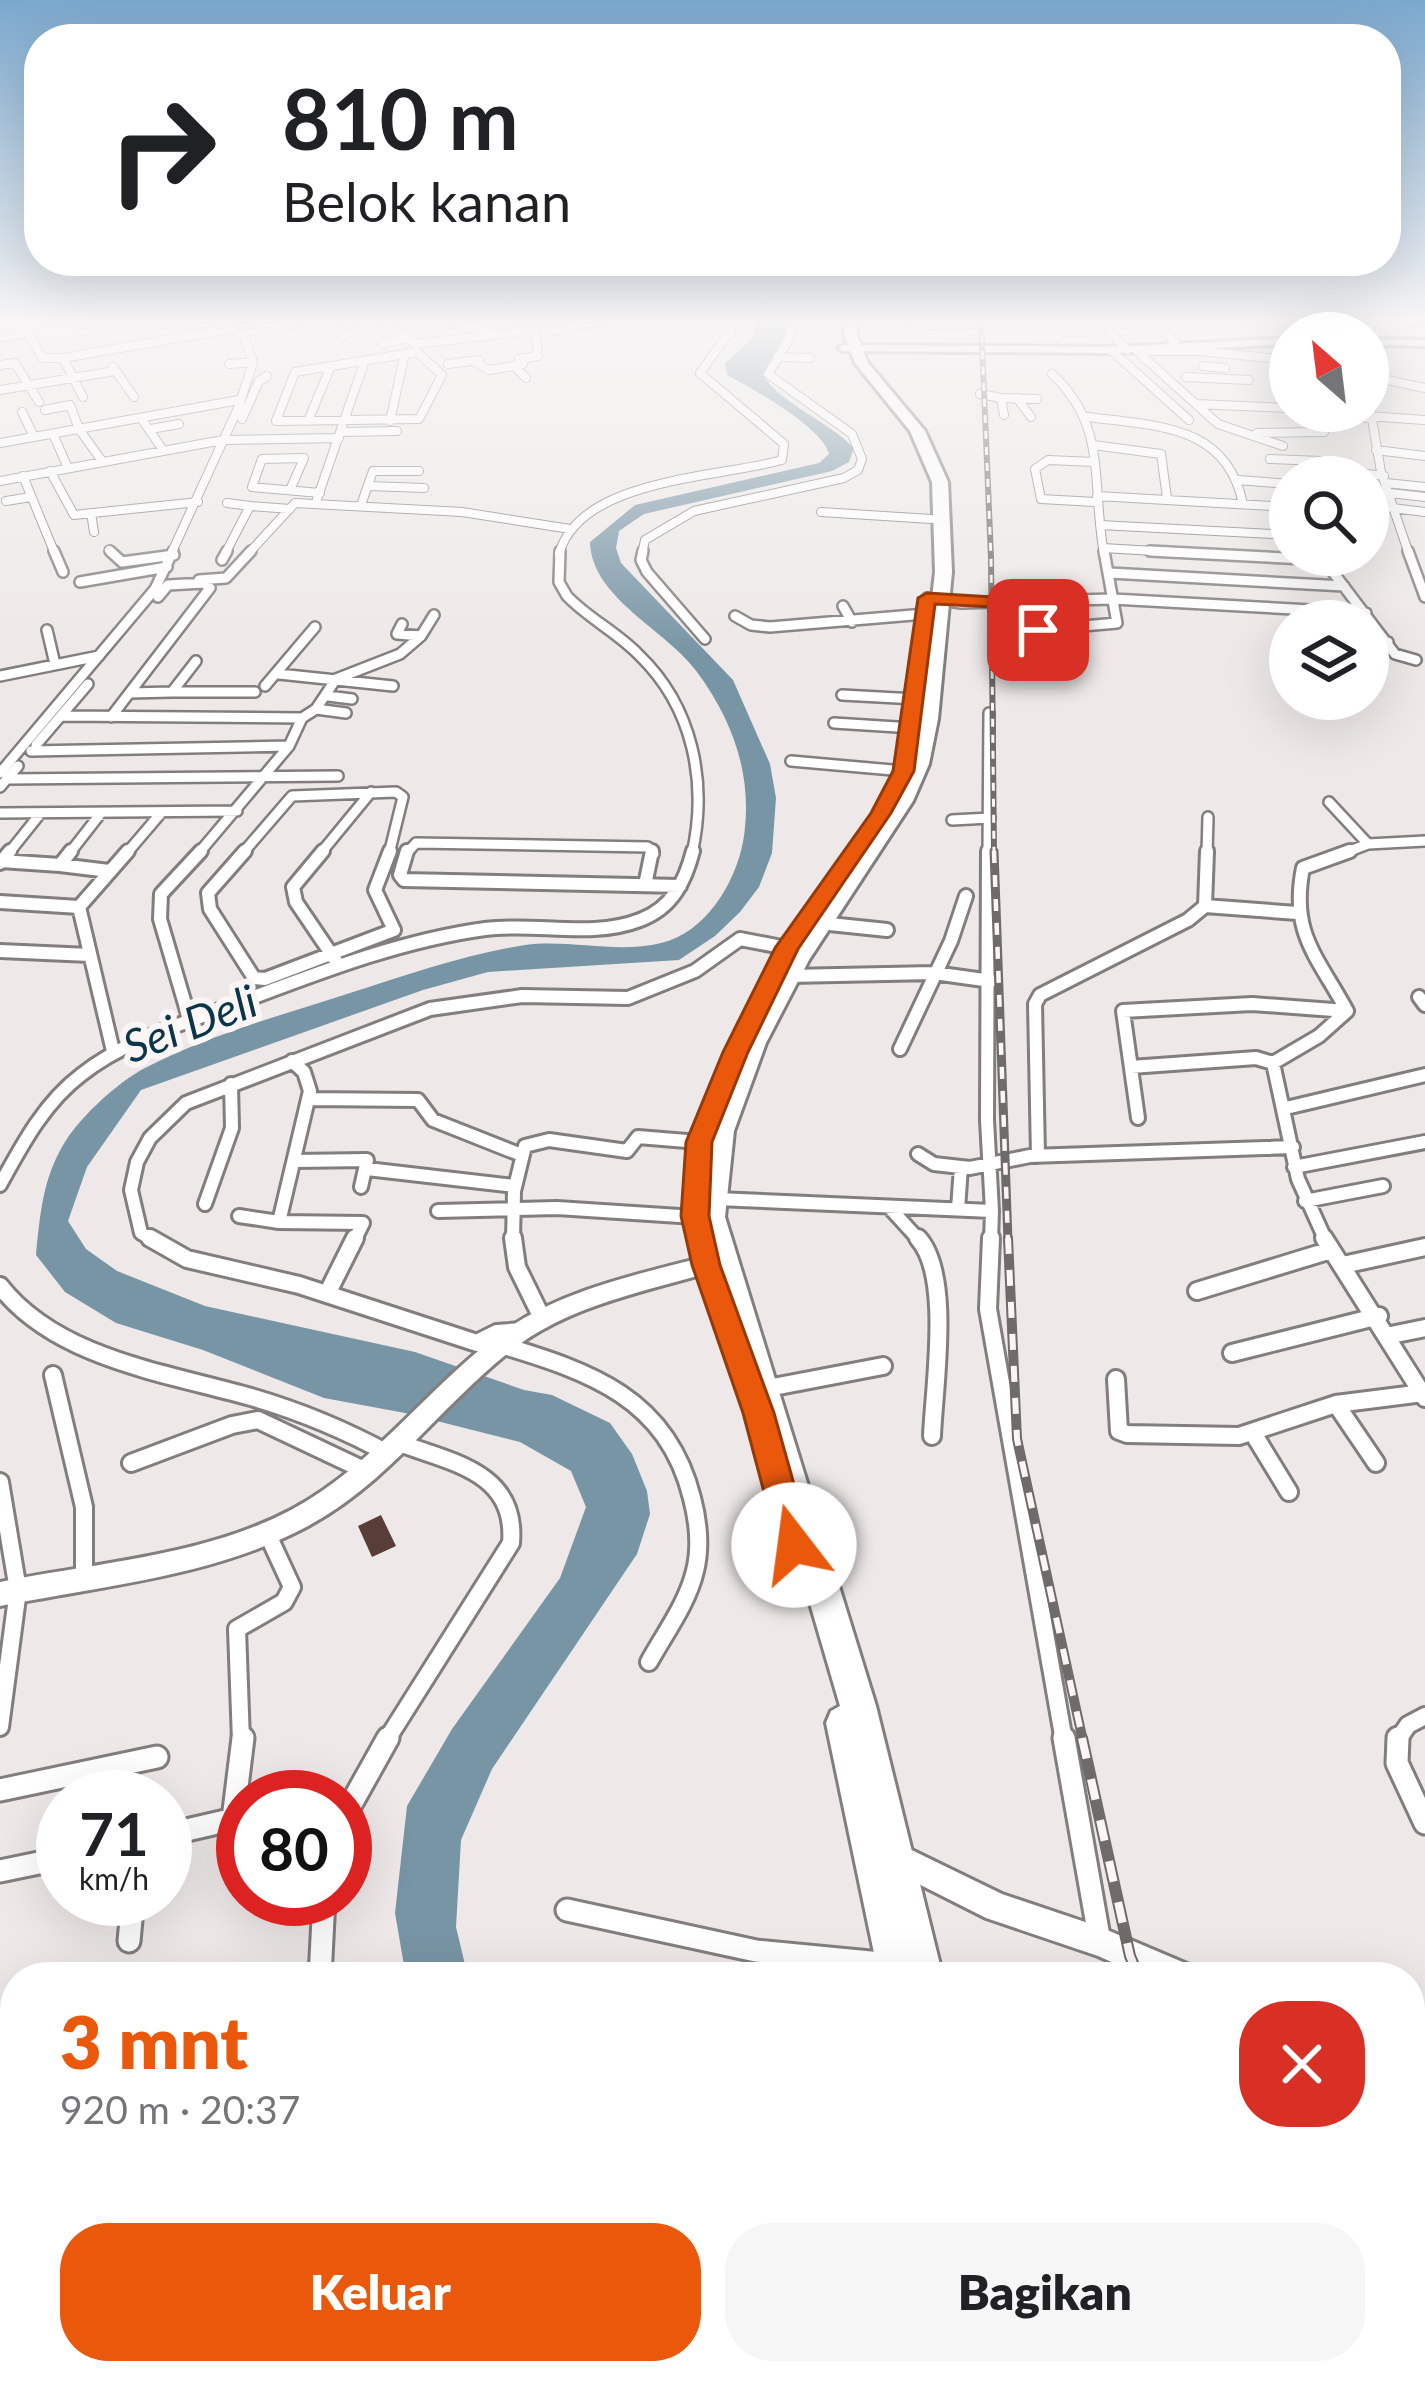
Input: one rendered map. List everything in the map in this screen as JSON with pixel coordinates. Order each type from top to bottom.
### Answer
[{"type":"highway","points":[[788,962],[889,824],[919,764],[930,604],[931,486],[906,430]]},
{"type":"highway","points":[[917,430],[943,494],[904,771],[788,962],[699,1142],[700,1204],[713,1263],[918,1962]]},
{"type":"highway","points":[[700,1204],[748,1043]]},
{"type":"highway","points":[[713,1263],[763,1389],[858,1706],[897,1962]]},
{"type":"main road","points":[[9,1592],[268,1534],[323,1504],[396,1449],[497,1348],[533,1325],[713,1263]]},
{"type":"main road","points":[[882,1851],[1117,1956]]},
{"type":"street","points":[[31,430],[34,437]]},
{"type":"street","points":[[0,443],[72,430]]},
{"type":"street","points":[[80,430],[103,461]]},
{"type":"street","points":[[152,430],[163,450]]},
{"type":"street","points":[[230,430],[170,583],[226,578],[303,492]]},
{"type":"street","points":[[2,779],[141,610],[174,555],[233,430]]},
{"type":"street","points":[[0,1185],[54,1095],[113,1051],[341,968],[470,932],[627,924],[663,908],[680,886],[690,860],[700,806],[692,744],[659,680],[637,652],[582,611],[558,582],[555,560],[570,529],[590,511],[636,491],[782,460],[784,445],[772,430]]},
{"type":"street","points":[[705,638],[647,572],[641,560],[645,540],[694,511],[844,478],[858,470],[862,459],[847,430]]},
{"type":"street","points":[[1019,603],[1033,627],[1043,631],[1114,626],[1117,616],[1103,548],[1090,430]]},
{"type":"street","points":[[1169,430],[1201,436],[1324,432]]},
{"type":"street","points":[[1235,430],[1283,446]]},
{"type":"street","points":[[317,498],[342,431]]},
{"type":"street","points":[[0,481],[228,440],[397,431]]},
{"type":"street","points":[[53,434],[68,468]]},
{"type":"street","points":[[1201,436],[1238,480],[1243,504]]},
{"type":"street","points":[[1093,445],[1161,454],[1167,498]]},
{"type":"street","points":[[1389,483],[1425,456]]},
{"type":"street","points":[[126,457],[133,473]]},
{"type":"street","points":[[290,490],[304,458],[262,459],[252,487],[303,492],[361,506],[462,512],[570,529]]},
{"type":"street","points":[[1095,462],[1048,460],[1035,469],[1041,499],[1167,498],[1269,506]]},
{"type":"street","points":[[361,506],[374,470],[419,472]]},
{"type":"street","points":[[50,472],[72,513],[128,513],[198,502]]},
{"type":"street","points":[[23,476],[63,572]]},
{"type":"street","points":[[1238,480],[1269,482]]},
{"type":"street","points":[[1389,485],[1425,487]]},
{"type":"street","points":[[369,486],[424,488]]},
{"type":"street","points":[[1389,486],[1425,508]]},
{"type":"street","points":[[1389,486],[1425,508]]},
{"type":"street","points":[[1389,491],[1425,597]]},
{"type":"street","points":[[6,501],[31,497]]},
{"type":"street","points":[[227,503],[292,506],[317,498]]},
{"type":"street","points":[[222,560],[250,506]]},
{"type":"street","points":[[821,512],[931,519]]},
{"type":"street","points":[[91,513],[94,532]]},
{"type":"street","points":[[1100,525],[1269,534]]},
{"type":"street","points":[[1407,545],[1425,547]]},
{"type":"street","points":[[1103,548],[1269,555]]},
{"type":"street","points":[[110,550],[122,562],[174,555]]},
{"type":"street","points":[[80,582],[167,567]]},
{"type":"street","points":[[1109,573],[1344,586]]},
{"type":"street","points":[[1336,576],[1355,600]]},
{"type":"street","points":[[2,779],[62,716],[168,585],[208,584],[211,587],[111,716]]},
{"type":"street","points":[[734,616],[751,625],[770,627],[871,620],[930,604],[1113,599],[1269,608]]},
{"type":"street","points":[[843,606],[852,622]]},
{"type":"street","points":[[190,1021],[160,919],[159,899],[167,885],[237,811],[289,746],[302,718],[328,696],[336,680],[400,654],[434,615]]},
{"type":"street","points":[[871,620],[880,633]]},
{"type":"street","points":[[397,623],[397,634],[424,631]]},
{"type":"street","points":[[811,625],[814,638]]},
{"type":"street","points":[[770,627],[775,643]]},
{"type":"street","points":[[130,693],[260,689],[279,674],[315,628]]},
{"type":"street","points":[[46,630],[55,664]]},
{"type":"street","points":[[1389,643],[1398,656],[1416,660]]},
{"type":"street","points":[[0,676],[100,656]]},
{"type":"street","points":[[172,692],[196,661]]},
{"type":"street","points":[[279,674],[307,672],[393,686]]},
{"type":"street","points":[[292,687],[307,672]]},
{"type":"street","points":[[842,695],[916,699]]},
{"type":"street","points":[[328,696],[352,699]]},
{"type":"street","points":[[316,709],[346,713]]},
{"type":"street","points":[[989,713],[988,1166],[992,1211],[988,1309],[1117,1956]]},
{"type":"street","points":[[62,716],[302,718]]},
{"type":"street","points":[[834,723],[913,728]]},
{"type":"street","points":[[31,751],[289,746]]},
{"type":"street","points":[[791,761],[904,771]]},
{"type":"street","points":[[2,779],[338,776]]},
{"type":"street","points":[[341,968],[296,902],[293,887],[371,792]]},
{"type":"street","points":[[396,792],[403,797],[375,890],[394,928],[331,955],[254,979],[210,909],[208,893],[292,796],[396,792]]},
{"type":"street","points":[[1329,802],[1368,844]]},
{"type":"street","points":[[0,813],[237,811]]},
{"type":"street","points":[[60,866],[101,813]]},
{"type":"street","points":[[79,907],[161,813]]},
{"type":"street","points":[[1,862],[40,814]]},
{"type":"street","points":[[1205,906],[1208,817]]},
{"type":"street","points":[[952,820],[990,818]]},
{"type":"street","points":[[1347,1011],[1297,914],[1304,868],[1368,844],[1425,841]]},
{"type":"street","points":[[645,885],[654,853],[648,847],[416,843],[408,847],[400,875],[404,880],[680,886]]},
{"type":"street","points":[[1,862],[109,871]]},
{"type":"street","points":[[900,1049],[966,896]]},
{"type":"street","points":[[0,902],[79,907]]},
{"type":"street","points":[[1038,1156],[1037,998],[1188,920],[1205,906],[1297,914]]},
{"type":"street","points":[[79,907],[113,1051]]},
{"type":"street","points":[[820,923],[887,930]]},
{"type":"street","points":[[699,1142],[638,1137],[627,1151],[538,1140],[519,1154],[514,1209],[519,1275],[530,1287],[533,1325],[477,1343],[327,1294],[188,1259],[141,1233],[131,1190],[144,1149],[178,1108],[430,1009],[522,996],[628,998],[676,981],[740,938],[788,962],[991,981]]},
{"type":"street","points":[[0,951],[90,955]]},
{"type":"street","points":[[1138,1118],[1120,1014],[1128,1009],[1252,1004],[1347,1011]]},
{"type":"street","points":[[1131,1067],[1256,1058],[1273,1063],[1319,1036],[1347,1011]]},
{"type":"street","points":[[279,1222],[308,1099],[308,1078],[292,1061]]},
{"type":"street","points":[[1116,1379],[1122,1433],[1239,1436],[1336,1404],[1424,1396],[1391,1336],[1330,1250],[1305,1201],[1273,1063]]},
{"type":"street","points":[[1286,1108],[1425,1075]]},
{"type":"street","points":[[205,1204],[234,1116],[236,1094],[231,1084]]},
{"type":"street","points":[[308,1099],[418,1100],[433,1120],[519,1154]]},
{"type":"street","points":[[1294,1167],[1425,1142]]},
{"type":"street","points":[[918,1154],[934,1164],[961,1167],[1038,1156],[1293,1148]]},
{"type":"street","points":[[294,1161],[368,1160],[361,1187]]},
{"type":"street","points":[[958,1209],[961,1167]]},
{"type":"street","points":[[367,1169],[514,1186]]},
{"type":"street","points":[[1305,1201],[1383,1186]]},
{"type":"street","points":[[438,1211],[700,1204],[992,1211]]},
{"type":"street","points":[[889,1207],[927,1248],[937,1276],[932,1436]]},
{"type":"street","points":[[239,1216],[279,1222],[363,1223],[327,1294]]},
{"type":"street","points":[[1343,1265],[1425,1247]]},
{"type":"street","points":[[1197,1291],[1330,1250]]},
{"type":"street","points":[[2,1295],[56,1330],[151,1372],[296,1412],[490,1478],[507,1502],[515,1528],[512,1543],[368,1770]]},
{"type":"street","points":[[1232,1354],[1378,1316]]},
{"type":"street","points":[[1391,1336],[1425,1328]]},
{"type":"street","points":[[497,1348],[605,1380],[650,1414],[672,1441],[690,1478],[700,1541],[694,1576],[649,1662]]},
{"type":"street","points":[[763,1389],[883,1366]]},
{"type":"street","points":[[52,1376],[84,1508],[84,1576]]},
{"type":"street","points":[[1336,1404],[1376,1463]]},
{"type":"street","points":[[131,1463],[232,1425],[258,1420],[365,1471]]},
{"type":"street","points":[[1253,1432],[1289,1492]]},
{"type":"street","points":[[0,1482],[9,1592],[0,1727]]},
{"type":"street","points":[[238,1770],[244,1733],[237,1629],[272,1613],[288,1600],[292,1588],[291,1576],[268,1534]]},
{"type":"street","points":[[1425,1716],[1398,1732],[1392,1743],[1395,1761],[1425,1823]]},
{"type":"street","points":[[0,1790],[157,1757]]},
{"type":"street","points":[[0,1871],[36,1864]]},
{"type":"street","points":[[567,1910],[756,1951],[834,1962]]},
{"type":"street","points":[[129,1940],[130,1926]]},
{"type":"street","points":[[321,1962],[323,1926]]},
{"type":"water","points":[[833,430],[854,448],[849,462],[832,471],[644,514],[619,531],[616,548],[621,563],[733,680],[770,764],[776,798],[772,853],[759,887],[740,912],[679,960],[488,972],[423,990],[141,1090],[87,1167],[68,1221],[86,1249],[117,1271],[205,1306],[415,1352],[524,1390],[552,1395],[610,1423],[632,1454],[647,1491],[650,1514],[637,1554],[492,1769],[461,1840],[456,1927],[464,1962],[403,1962],[395,1913],[407,1806],[452,1729],[560,1578],[586,1507],[571,1471],[520,1442],[324,1398],[203,1350],[116,1323],[65,1292],[36,1255],[44,1196],[58,1155],[80,1121],[123,1082],[169,1056],[272,1018],[481,954],[542,944],[644,946],[677,938],[704,918],[725,890],[743,842],[746,796],[738,752],[697,672],[603,580],[590,542],[635,505],[819,463],[829,454],[814,432]]},
{"type":"building","points":[[381,1515],[396,1546],[372,1557],[358,1526]]},
{"type":"railway","points":[[986,430],[994,854]]},
{"type":"railway","points":[[994,851],[1008,1241]]},
{"type":"railway","points":[[1008,1238],[1017,1439],[1083,1741]]},
{"type":"railway","points":[[1082,1738],[1133,1962]]},
{"type":"route","points":[[794,1545],[758,1413],[706,1265],[695,1216],[699,1142],[735,1052],[787,948],[881,813],[904,771],[927,598],[1019,603],[1038,630]]},
{"type":"water label","name":"Sei Deli","points":[[190,1024]]}]
